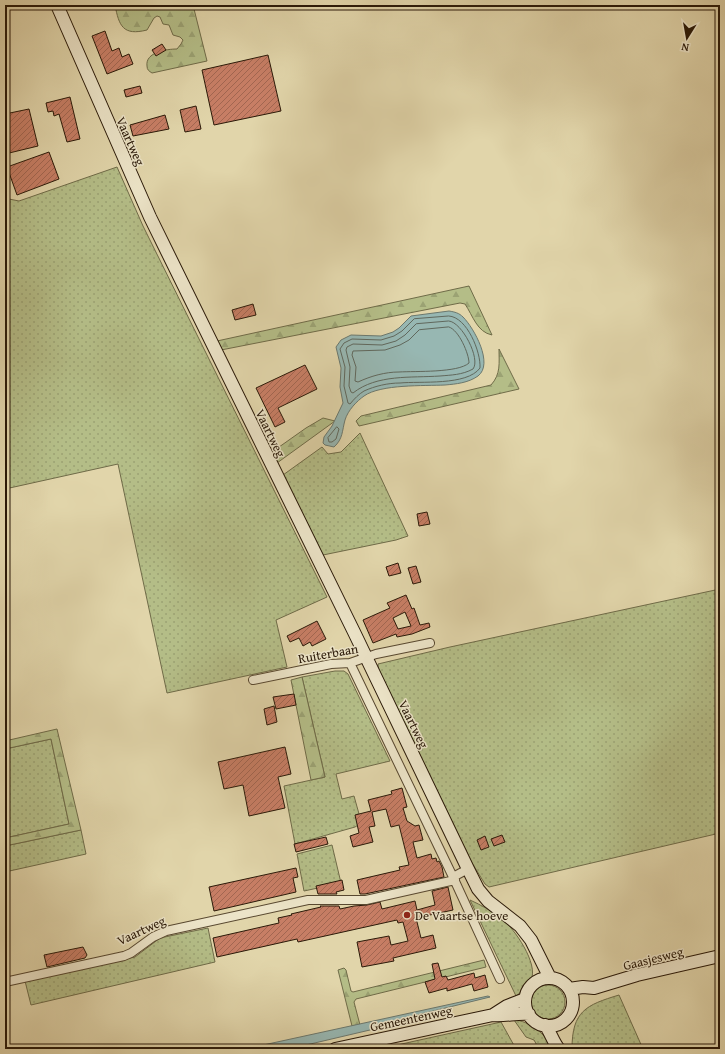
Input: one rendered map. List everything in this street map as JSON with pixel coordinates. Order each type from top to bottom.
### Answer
[{"type":"street","name":"Vaartweg","points":[[57,5],[150,218],[478,889],[488,901],[520,926],[531,940],[537,955],[543,963],[550,978]]},
{"type":"street","name":"Ruiterbaan","points":[[253,680],[331,664],[350,663],[376,654],[430,643]]},
{"type":"street","points":[[350,663],[454,879],[500,979]]},
{"type":"street","name":"Vaartweg","points":[[5,982],[124,956],[131,953],[153,937],[189,926],[308,900],[366,900],[454,879],[468,869]]},
{"type":"street","name":"Vaartweg","points":[[536,982],[535,966],[537,955]]},
{"type":"street","name":"Gaasjesweg","points":[[569,989],[583,987],[594,988],[637,975],[720,956]]},
{"type":"street","points":[[550,978],[561,981],[569,989],[573,1002],[569,1015],[560,1023],[545,1025],[539,1023],[529,1014],[526,1007],[526,999],[527,992],[536,982],[550,978]]},
{"type":"street","name":"Gaasjesweg","points":[[573,1002],[588,994],[594,988]]},
{"type":"street","name":"Gemeentenweg","points":[[493,1015],[507,1006],[526,999]]},
{"type":"street","name":"Gemeentenweg","points":[[335,1049],[493,1015],[504,1016],[529,1014]]},
{"type":"street","points":[[559,1049],[561,1042],[559,1032],[560,1023]]},
{"type":"street","points":[[545,1025],[553,1042],[559,1049]]},
{"type":"green space","points":[[115,5],[193,5],[207,61],[152,73],[147,67],[149,57],[158,52],[177,49],[183,40],[180,37],[173,35],[169,25],[163,24],[160,17],[157,16],[154,18],[147,30],[132,32],[127,30],[118,19]]},
{"type":"green space","points":[[117,167],[143,226],[327,597],[276,620],[287,667],[167,693],[118,464],[5,489],[5,196],[9,199],[19,201]]},
{"type":"green space","points":[[469,286],[492,335],[483,331],[479,327],[465,304],[460,303],[221,350],[217,341]]},
{"type":"green space","points":[[499,349],[519,389],[359,426],[356,421],[361,416],[491,385],[498,372]]},
{"type":"green space","points":[[323,418],[335,421],[277,463],[272,452]]},
{"type":"green space","points":[[360,433],[408,536],[396,540],[323,555],[283,475],[322,447],[328,454],[341,452]]},
{"type":"green space","points":[[720,589],[720,833],[489,887],[485,884],[472,863],[379,670],[378,664]]},
{"type":"green space","points":[[335,671],[344,671],[348,674],[390,761],[336,774],[342,799],[354,796],[361,821],[360,824],[355,827],[295,844],[284,786],[325,777],[302,677]]},
{"type":"green space","points":[[302,677],[325,777],[311,780],[291,680]]},
{"type":"green space","points":[[57,729],[81,830],[5,846],[5,838],[69,824],[51,739],[5,749],[5,741]]},
{"type":"green space","points":[[51,739],[69,824],[5,838],[5,749]]},
{"type":"green space","points":[[81,830],[86,854],[5,872],[5,846]]},
{"type":"green space","points":[[332,845],[341,883],[304,891],[297,854]]},
{"type":"green space","points":[[470,900],[502,919],[519,938],[529,956],[533,973],[531,980],[516,996]]},
{"type":"green space","points":[[208,928],[215,962],[31,1005],[25,981],[135,957],[160,938]]},
{"type":"green space","points":[[484,960],[486,967],[356,999],[354,1002],[360,1025],[352,1026],[338,970],[344,968],[346,970],[351,991],[353,992]]},
{"type":"green space","points":[[548,985],[560,990],[565,1002],[560,1014],[548,1019],[536,1014],[531,1002],[536,990]]},
{"type":"green space","points":[[619,995],[643,1049],[572,1049],[575,1026],[578,1018],[583,1012],[598,1002]]},
{"type":"green space","points":[[514,1020],[525,1023],[537,1030],[547,1039],[552,1049],[539,1049],[534,1040],[526,1037]]},
{"type":"green space","points":[[501,1022],[516,1049],[379,1049]]},
{"type":"water","points":[[449,311],[457,313],[463,317],[477,337],[481,346],[484,363],[478,376],[458,384],[381,389],[372,392],[361,398],[350,409],[346,416],[342,435],[337,444],[334,447],[325,445],[323,443],[324,437],[332,426],[343,403],[340,387],[341,368],[336,347],[341,340],[351,335],[381,336],[393,332],[399,328],[411,316]]},
{"type":"water","points":[[488,996],[490,997],[409,1017],[410,1020],[289,1049],[245,1049]]},
{"type":"building","points":[[105,31],[112,51],[119,48],[122,57],[129,54],[133,64],[107,74],[92,36]]},
{"type":"building","points":[[162,44],[166,50],[156,56],[152,50]]},
{"type":"building","points":[[268,55],[281,111],[214,125],[202,70]]},
{"type":"building","points":[[140,86],[142,93],[126,97],[124,90]]},
{"type":"building","points":[[70,97],[80,139],[67,142],[59,114],[54,116],[53,111],[48,112],[46,103]]},
{"type":"building","points":[[196,106],[201,129],[185,132],[180,110]]},
{"type":"building","points":[[29,109],[38,146],[5,154],[5,114]]},
{"type":"building","points":[[165,115],[169,129],[133,136],[130,125]]},
{"type":"building","points":[[49,152],[59,179],[17,195],[7,167]]},
{"type":"building","points":[[253,304],[256,315],[235,320],[232,310]]},
{"type":"building","points":[[305,365],[317,389],[278,408],[285,422],[275,427],[256,388]]},
{"type":"building","points":[[427,512],[430,524],[419,526],[417,514]]},
{"type":"building","points":[[398,563],[401,573],[389,576],[386,567]]},
{"type":"building","points":[[416,566],[421,582],[413,584],[408,568]]},
{"type":"building","points":[[406,595],[412,609],[414,608],[420,625],[429,623],[430,627],[412,634],[397,637],[396,634],[373,643],[363,620],[390,608],[387,603]],"holes":[[[405,612],[411,626],[398,629],[393,618]]]},
{"type":"building","points":[[317,621],[326,639],[312,646],[310,642],[303,646],[299,638],[290,642],[287,636]]},
{"type":"building","points":[[294,694],[296,705],[276,709],[273,697]]},
{"type":"building","points":[[274,706],[277,722],[267,725],[264,709]]},
{"type":"building","points":[[285,747],[291,774],[278,777],[285,808],[249,816],[243,785],[224,789],[218,762]]},
{"type":"building","points":[[402,788],[407,807],[403,808],[407,821],[415,826],[419,825],[423,840],[413,842],[417,858],[431,854],[432,859],[436,858],[437,862],[439,861],[444,877],[360,894],[357,880],[400,870],[399,867],[409,865],[399,825],[391,827],[386,809],[372,812],[375,826],[369,827],[373,842],[353,847],[350,836],[359,833],[355,815],[371,811],[368,800],[392,794],[391,791]]},
{"type":"building","points":[[502,835],[505,842],[494,846],[491,839]]},
{"type":"building","points":[[485,836],[489,847],[481,850],[477,840]]},
{"type":"building","points":[[326,837],[328,844],[296,852],[294,844]]},
{"type":"building","points":[[296,868],[298,877],[293,878],[296,892],[214,911],[209,887]]},
{"type":"building","points":[[342,880],[344,890],[336,892],[337,894],[318,894],[316,886]]},
{"type":"building","points":[[448,887],[453,910],[416,918],[421,938],[433,935],[436,948],[393,958],[394,961],[362,967],[357,942],[389,936],[391,945],[408,941],[403,922],[398,923],[397,920],[298,942],[297,939],[217,957],[213,938],[279,923],[278,918],[292,915],[291,914],[321,907],[320,906],[339,906],[340,909],[380,902],[382,909],[415,901],[417,910],[435,905],[432,891]]},
{"type":"building","points":[[83,947],[87,955],[85,958],[47,967],[44,955]]},
{"type":"building","points":[[438,963],[442,977],[446,976],[448,980],[474,973],[475,978],[485,975],[488,987],[474,991],[472,984],[447,991],[447,988],[429,993],[425,982],[435,979],[432,964]]},
{"type":"place","name":"De Vaartse hoeve","points":[[407,915]]}]
